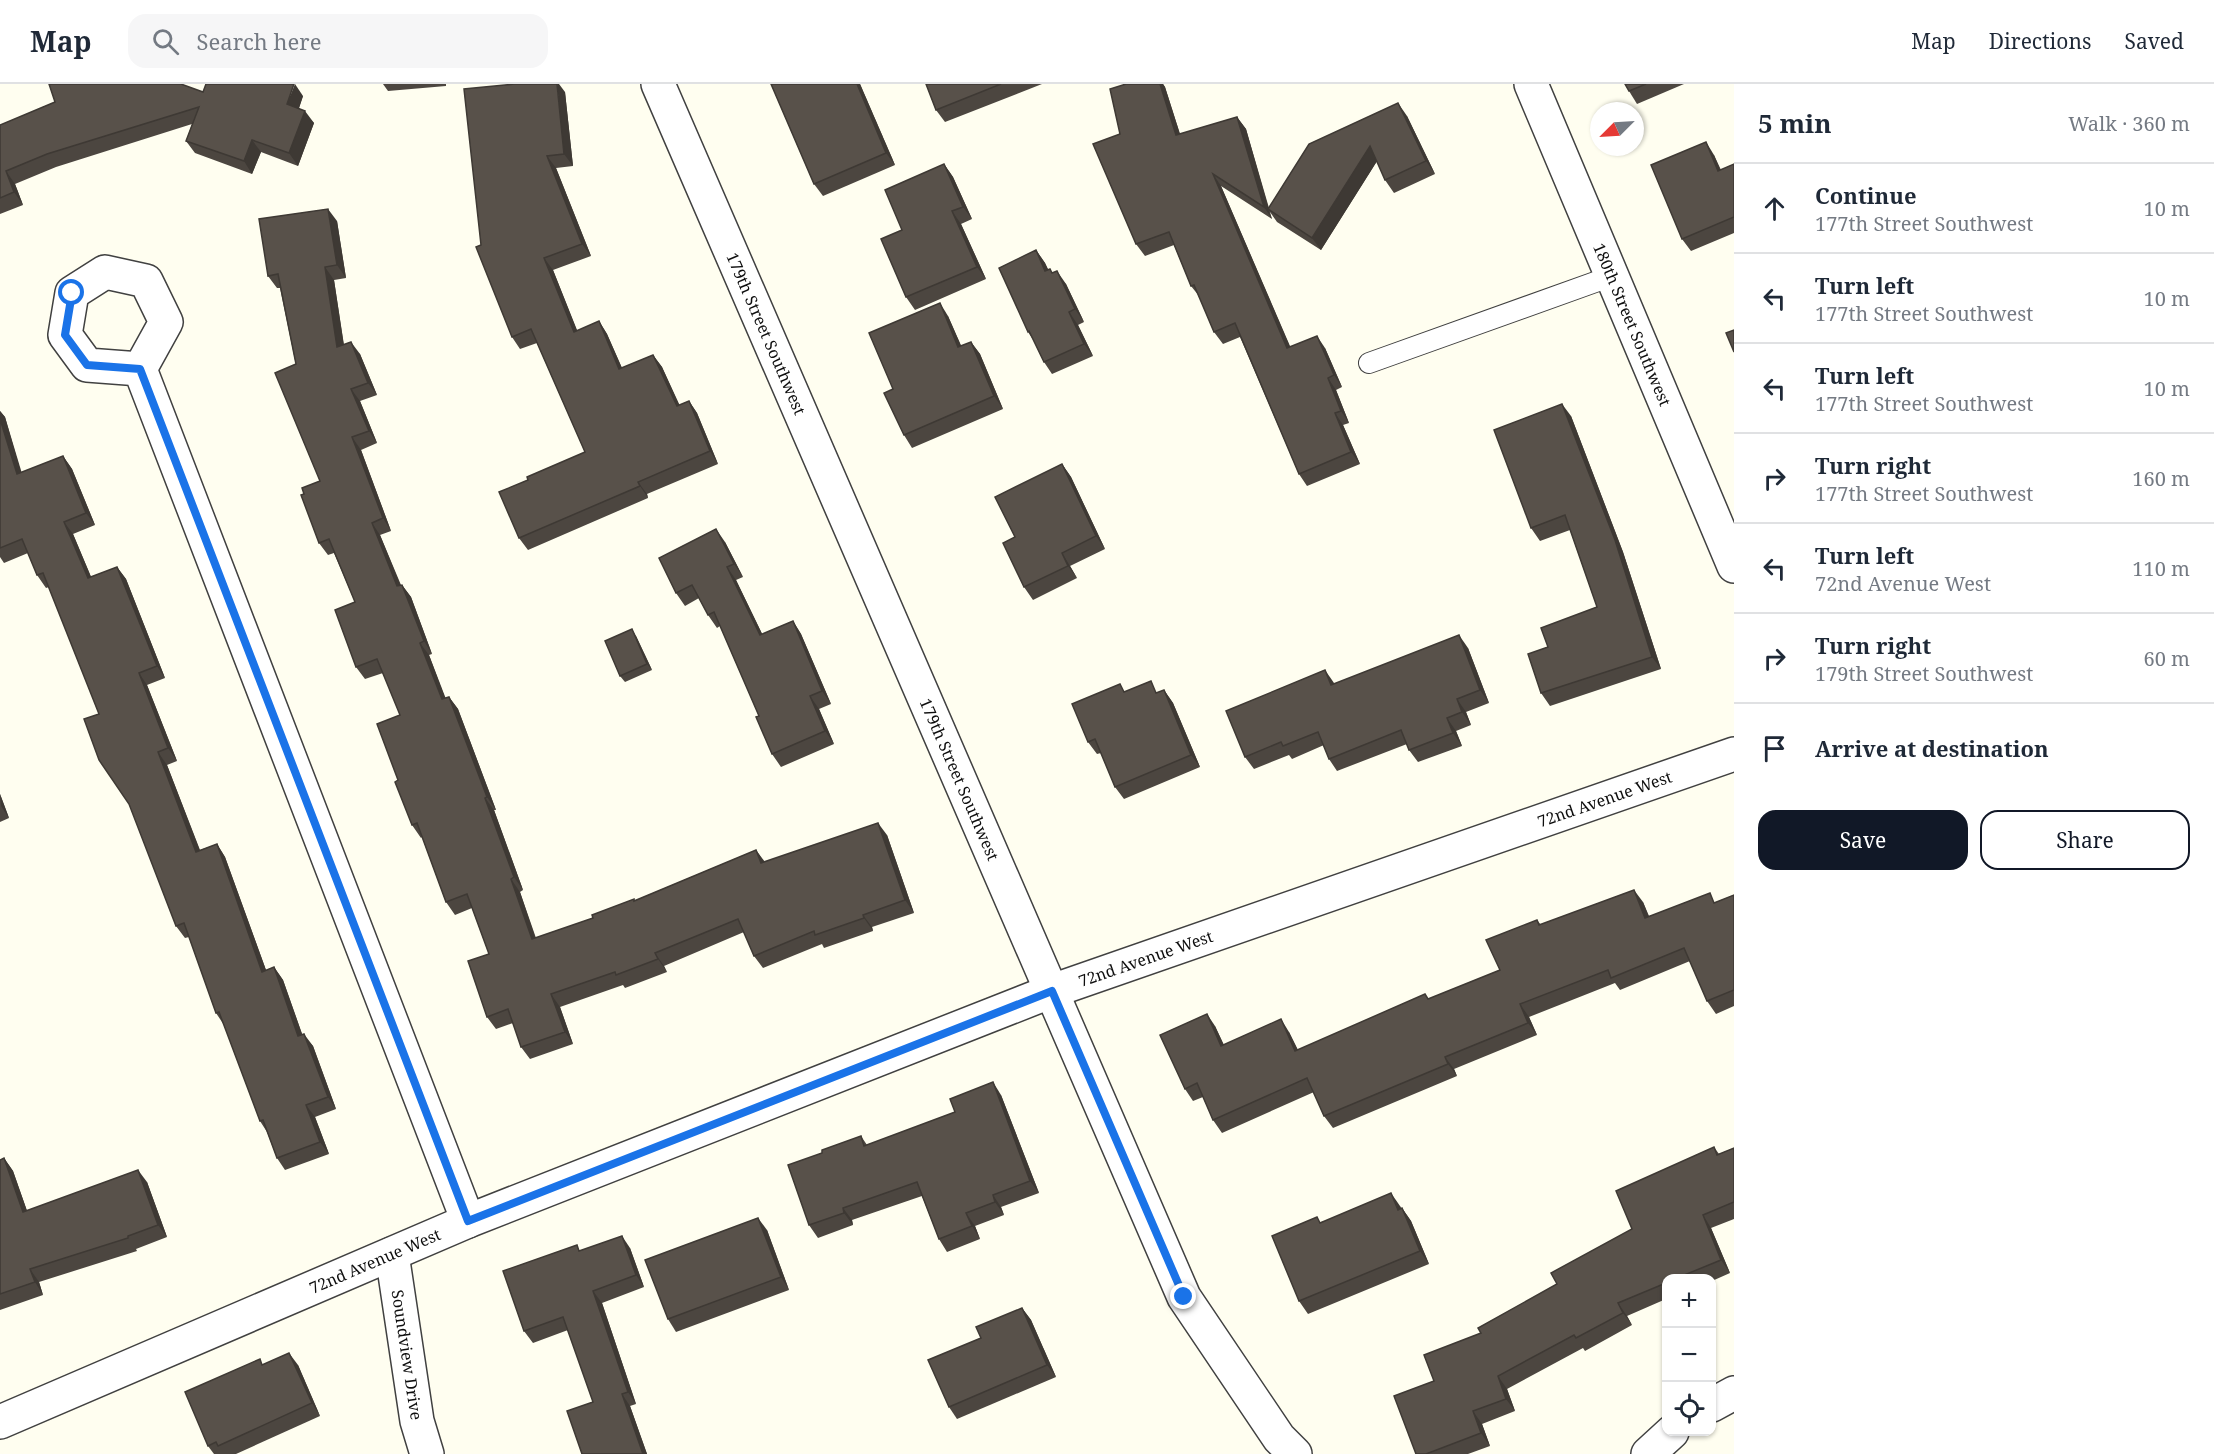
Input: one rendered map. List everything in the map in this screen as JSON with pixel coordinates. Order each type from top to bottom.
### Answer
[{"type":"street","name":"179th Street Southwest","points":[[658,84],[1184,1297],[1279,1438],[1295,1454]]},
{"type":"street","name":"180th Street Southwest","points":[[1532,84],[1734,566]]},
{"type":"street","points":[[140,369],[468,1221]]},
{"type":"street","name":"72nd Avenue West","points":[[0,1422],[468,1221],[1052,991],[1734,754]]},
{"type":"street","name":"Soundview Drive","points":[[392,1254],[417,1421],[427,1454]]},
{"type":"street","points":[[1716,1403],[1734,1393]]},
{"type":"street","points":[[1648,1454],[1667,1436]]},
{"type":"lane","points":[[1369,363],[1612,276]]},
{"type":"building","points":[[49,84],[181,84],[203,92],[206,84],[294,84],[287,104],[305,111],[289,153],[252,140],[244,161],[186,141],[199,107],[47,154],[6,171],[14,192],[0,198],[0,125],[55,102]]},
{"type":"building","points":[[515,84],[557,84],[564,154],[547,156],[582,244],[544,258],[574,332],[599,321],[619,369],[653,355],[677,406],[689,401],[710,451],[638,482],[640,486],[519,538],[499,492],[585,452],[531,329],[512,337],[476,247],[481,245],[464,89]]},
{"type":"building","points":[[771,84],[857,84],[886,153],[814,184]]},
{"type":"building","points":[[926,84],[1001,84],[936,110]]},
{"type":"building","points":[[1126,84],[1160,84],[1176,135],[1237,117],[1264,207],[1213,174],[1287,348],[1317,336],[1334,375],[1328,378],[1341,411],[1335,413],[1351,452],[1299,474],[1235,323],[1214,332],[1194,285],[1191,286],[1169,232],[1136,244],[1093,144],[1120,134],[1110,89]]},
{"type":"building","points":[[1625,84],[1646,84],[1629,91]]},
{"type":"building","points":[[1398,103],[1426,161],[1385,180],[1370,146],[1312,238],[1268,209],[1309,144]]},
{"type":"building","points":[[1706,142],[1718,171],[1734,164],[1734,217],[1682,239],[1651,165]]},
{"type":"building","points":[[944,164],[963,207],[952,211],[977,267],[906,297],[881,239],[902,230],[885,190]]},
{"type":"building","points":[[328,209],[337,265],[325,267],[337,347],[351,342],[368,383],[351,389],[369,431],[352,437],[383,518],[372,523],[397,586],[402,585],[424,641],[420,643],[442,699],[449,697],[487,797],[485,798],[514,877],[511,879],[532,939],[593,918],[592,915],[634,899],[634,901],[756,850],[761,863],[878,823],[905,900],[863,915],[864,918],[815,935],[814,931],[754,956],[738,919],[655,953],[658,959],[616,975],[615,972],[551,994],[565,1032],[521,1047],[508,1009],[487,1017],[468,961],[489,954],[467,894],[446,902],[417,823],[412,825],[395,782],[398,780],[377,724],[400,715],[377,659],[356,667],[335,610],[355,602],[329,539],[319,543],[301,495],[304,494],[302,488],[320,481],[275,373],[296,364],[278,274],[268,276],[259,219]]},
{"type":"building","points":[[1036,250],[1045,271],[1050,269],[1052,273],[1057,271],[1075,309],[1069,312],[1084,344],[1044,362],[999,268]]},
{"type":"building","points":[[940,303],[958,347],[971,342],[994,396],[904,435],[884,393],[893,389],[869,333]]},
{"type":"building","points":[[1734,330],[1734,352],[1726,333]]},
{"type":"building","points":[[1562,404],[1615,540],[1652,657],[1541,693],[1528,654],[1548,647],[1541,628],[1597,607],[1565,515],[1531,528],[1494,430]]},
{"type":"building","points":[[0,419],[17,474],[63,456],[86,513],[64,522],[88,578],[117,567],[157,666],[139,673],[168,748],[158,752],[196,852],[217,844],[262,972],[274,967],[298,1036],[304,1034],[328,1097],[306,1105],[320,1142],[277,1158],[263,1120],[260,1121],[219,1012],[216,1013],[184,923],[176,926],[129,804],[99,760],[84,719],[99,714],[43,573],[37,575],[22,539],[0,548]]},
{"type":"building","points":[[1062,464],[1096,536],[1062,553],[1068,566],[1024,587],[1003,543],[1015,537],[995,497]]},
{"type":"building","points":[[716,529],[734,564],[727,567],[760,635],[793,621],[822,691],[810,696],[825,731],[772,754],[756,717],[759,716],[714,612],[708,615],[692,585],[676,593],[659,558]]},
{"type":"building","points":[[632,629],[647,664],[620,676],[605,641]]},
{"type":"building","points":[[1459,635],[1480,690],[1457,699],[1462,712],[1447,718],[1453,733],[1409,750],[1401,730],[1329,759],[1318,732],[1283,746],[1281,742],[1245,757],[1226,711],[1325,670],[1331,685]]},
{"type":"building","points":[[1151,681],[1156,693],[1164,690],[1191,755],[1115,787],[1095,739],[1088,742],[1072,704],[1120,684],[1124,692]]},
{"type":"building","points":[[1634,890],[1645,918],[1710,893],[1714,903],[1734,895],[1734,990],[1707,1001],[1684,948],[1611,978],[1608,970],[1520,1004],[1528,1023],[1445,1057],[1448,1064],[1324,1116],[1307,1078],[1213,1120],[1197,1083],[1185,1089],[1160,1035],[1207,1014],[1221,1046],[1281,1019],[1295,1051],[1425,994],[1428,999],[1500,970],[1486,940],[1537,920],[1539,925]]},
{"type":"building","points":[[993,1082],[1030,1181],[993,1195],[995,1202],[966,1213],[972,1226],[939,1239],[917,1182],[843,1208],[844,1213],[809,1225],[788,1165],[861,1136],[864,1146],[955,1112],[950,1099]]},
{"type":"building","points":[[1714,1147],[1717,1155],[1734,1148],[1734,1202],[1703,1215],[1721,1260],[1687,1274],[1662,1274],[1662,1285],[1618,1303],[1623,1313],[1576,1338],[1574,1335],[1498,1376],[1506,1399],[1473,1411],[1481,1433],[1426,1454],[1416,1454],[1394,1396],[1434,1381],[1424,1355],[1481,1333],[1478,1328],[1557,1284],[1551,1273],[1632,1229],[1616,1191]]},
{"type":"building","points":[[4,1158],[23,1212],[138,1170],[158,1225],[128,1236],[128,1238],[30,1269],[35,1282],[0,1294],[0,1160]]},
{"type":"building","points":[[1391,1193],[1398,1210],[1402,1208],[1420,1251],[1299,1301],[1272,1236],[1317,1217],[1320,1223]]},
{"type":"building","points":[[758,1218],[781,1277],[668,1319],[645,1260]]},
{"type":"building","points":[[622,1236],[636,1275],[593,1291],[628,1392],[622,1394],[643,1454],[582,1454],[567,1411],[593,1402],[563,1317],[524,1331],[503,1271],[577,1245],[579,1251]]},
{"type":"building","points":[[1022,1308],[1047,1365],[949,1407],[928,1360],[981,1338],[976,1327]]},
{"type":"building","points":[[289,1353],[312,1403],[218,1446],[216,1442],[208,1446],[185,1392],[260,1359],[262,1365]]},
{"type":"route","points":[[72,293],[65,335],[87,365],[140,369],[468,1221],[1052,991],[1184,1297]]}]
